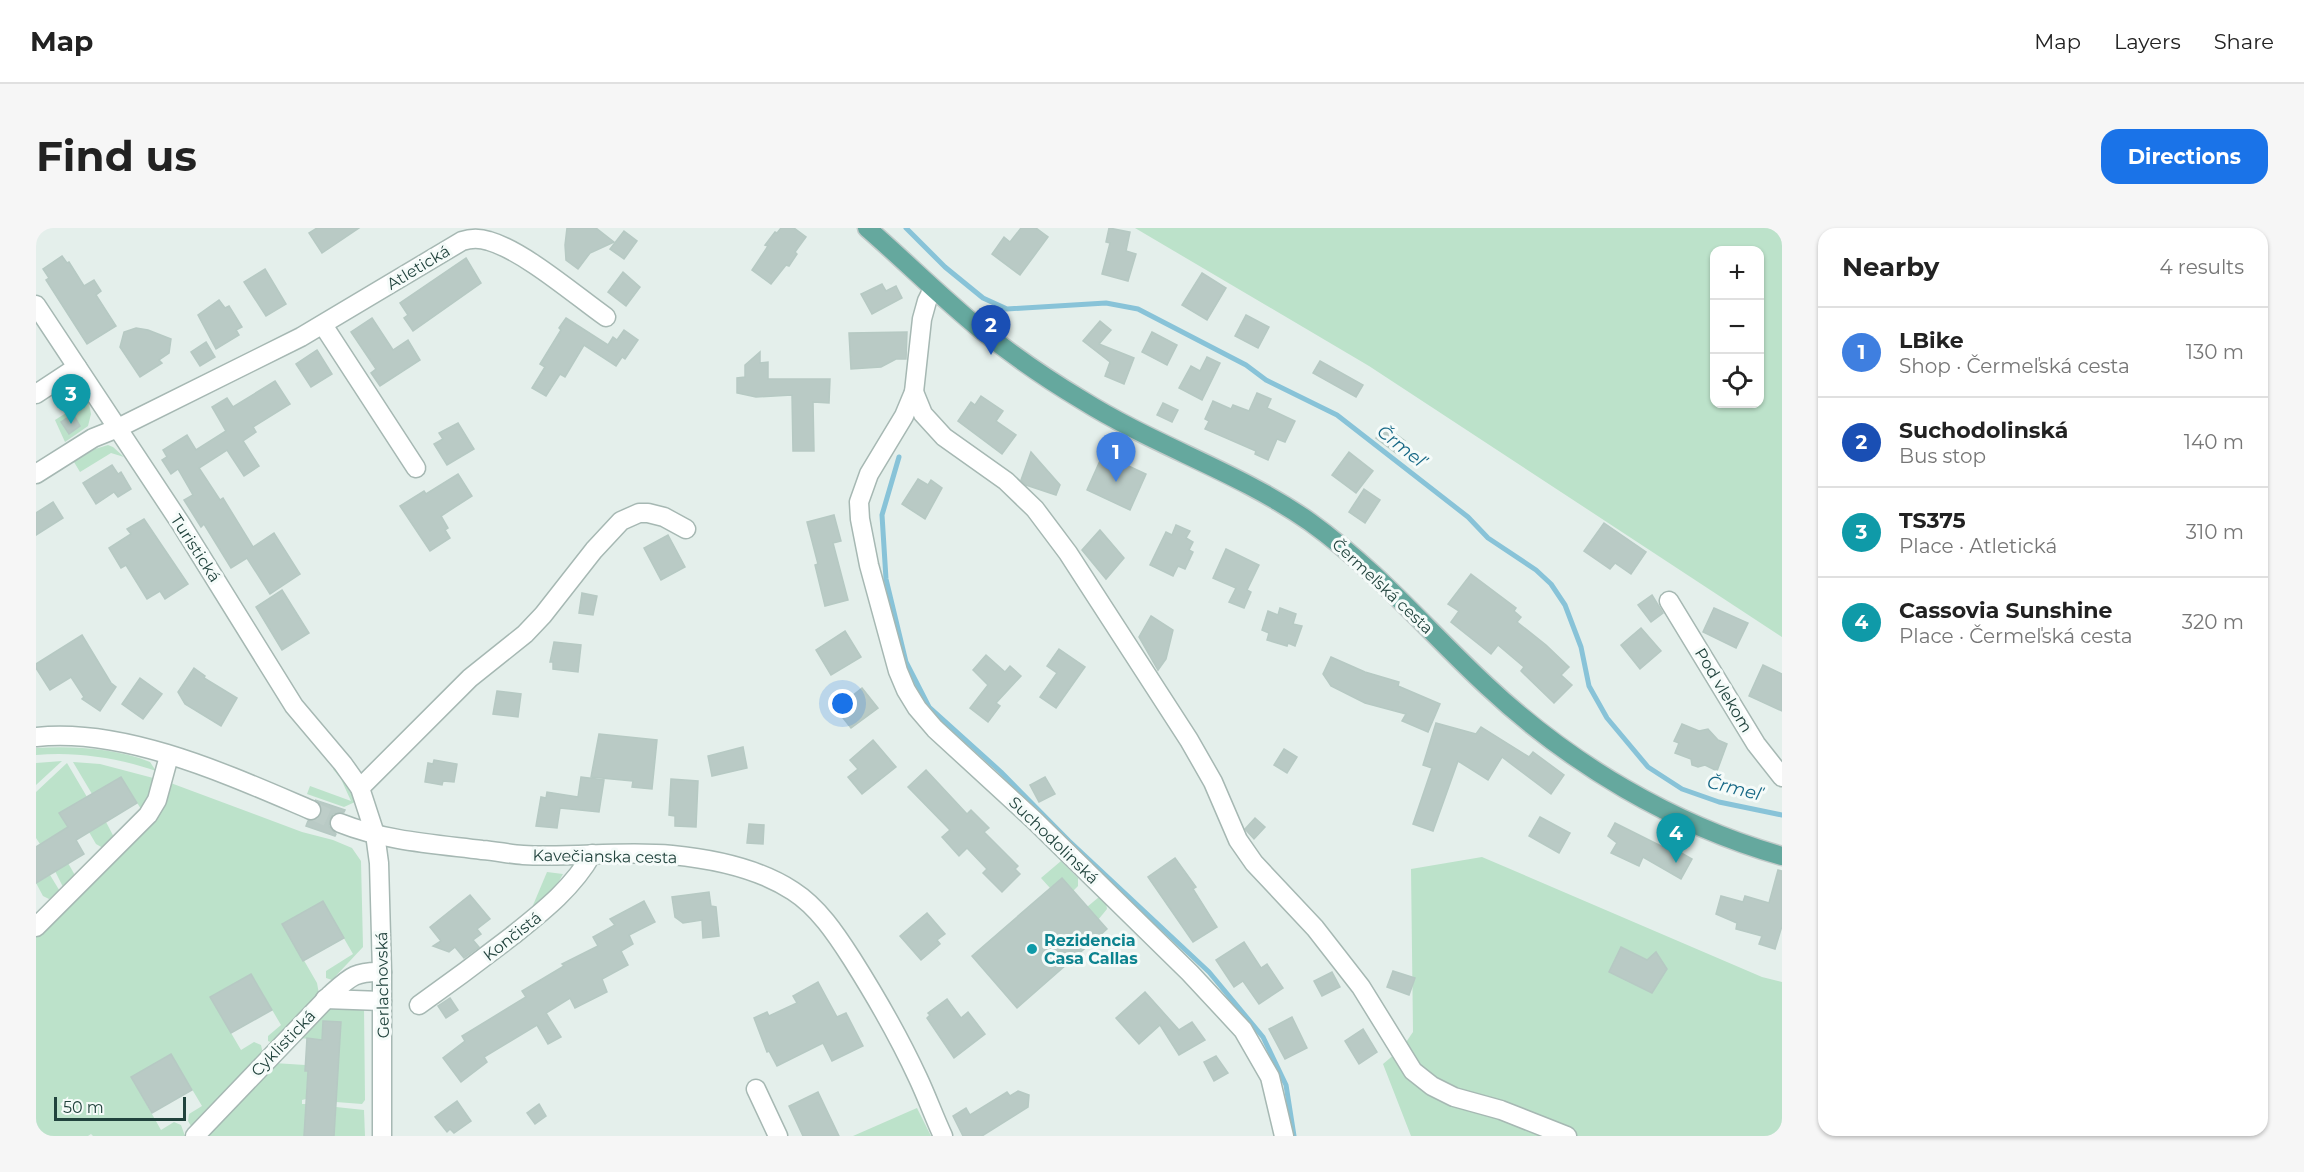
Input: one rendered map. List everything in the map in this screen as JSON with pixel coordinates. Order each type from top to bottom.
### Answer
[{"type":"main road","name":"Čermeľská cesta","points":[[867,228],[983,331],[1083,401],[1113,419],[1273,498],[1336,540],[1396,593],[1447,647],[1511,708],[1578,759],[1647,801],[1682,819],[1760,850],[1782,856]]},
{"type":"street","name":"Atletická","points":[[36,474],[93,438],[323,325],[452,245],[472,238],[489,241],[514,252],[606,317]]},
{"type":"street","name":"Suchodolinská","points":[[933,289],[922,319],[914,392],[904,416],[869,474],[862,491],[858,511],[888,639],[906,690],[917,708],[935,729],[1034,820],[1218,1001],[1243,1030],[1270,1077],[1284,1136]]},
{"type":"street","name":"Turistická","points":[[36,305],[224,591],[294,706],[343,764],[360,788],[375,834]]},
{"type":"street","points":[[323,325],[416,468]]},
{"type":"street","points":[[36,394],[77,367]]},
{"type":"street","points":[[914,392],[923,414],[944,437],[1006,481],[1035,509],[1068,553],[1189,740],[1213,782],[1238,840],[1254,863],[1316,928],[1361,987],[1413,1071],[1432,1086],[1454,1097],[1501,1110],[1567,1136]]},
{"type":"street","points":[[360,788],[470,678],[525,634],[543,615],[594,550],[621,521],[639,513],[648,513],[686,529]]},
{"type":"street","name":"Pod vlekom","points":[[1669,601],[1756,744],[1782,777]]},
{"type":"street","points":[[36,738],[79,737],[122,742],[202,766],[311,810]]},
{"type":"street","points":[[36,927],[148,815],[156,800],[169,756]]},
{"type":"street","name":"Kavečianska cesta","points":[[340,823],[406,841],[524,855],[671,855],[702,859],[756,872],[794,892],[825,922],[870,988],[918,1078],[943,1136]]},
{"type":"street","name":"Gerlachovská","points":[[375,834],[379,863],[382,972],[382,1136]]},
{"type":"street","name":"Končistá","points":[[419,1005],[547,908],[582,872],[592,854]]},
{"type":"street","name":"Cyklistická","points":[[195,1136],[325,999],[357,974],[382,972]]},
{"type":"street","points":[[325,999],[382,1001]]},
{"type":"street","points":[[756,1089],[778,1136]]},
{"type":"green space","points":[[1135,228],[1782,228],[1782,637],[1369,366]]},
{"type":"green space","points":[[88,399],[91,414],[88,426],[65,442],[55,420]]},
{"type":"green space","points":[[108,445],[124,457],[111,453],[80,472],[74,462],[95,449]]},
{"type":"green space","points":[[64,747],[108,751],[150,762],[156,771],[127,762],[97,757],[66,754],[36,755],[36,748]]},
{"type":"green space","points":[[62,761],[36,785],[36,763]]},
{"type":"green space","points":[[73,762],[100,764],[157,779],[144,809],[141,809],[121,777],[92,794]]},
{"type":"green space","points":[[67,763],[87,797],[60,814],[68,827],[40,844],[36,838],[36,792]]},
{"type":"green space","points":[[337,765],[356,797],[355,802],[344,807],[307,794],[310,786],[351,801],[341,779],[333,769]]},
{"type":"green space","points":[[168,782],[302,832],[333,840],[352,848],[361,861],[363,947],[332,980],[326,978],[326,971],[353,954],[323,902],[283,924],[317,983],[319,994],[273,1043],[268,1041],[268,1036],[281,1025],[251,974],[210,997],[241,1050],[254,1042],[261,1045],[263,1054],[194,1126],[191,1126],[188,1121],[189,1114],[202,1106],[171,1054],[160,1060],[161,1063],[131,1077],[161,1130],[174,1122],[181,1125],[185,1136],[93,1136],[91,1134],[88,1136],[36,1136],[36,936]]},
{"type":"green space","points":[[106,822],[116,841],[103,848],[96,844],[89,832]]},
{"type":"green space","points":[[1482,857],[1762,977],[1782,982],[1782,1136],[1411,1136],[1383,1064],[1402,1048],[1413,1032],[1411,869]]},
{"type":"green space","points":[[1061,861],[1078,878],[1078,886],[1073,891],[1062,878],[1050,888],[1041,878]]},
{"type":"green space","points":[[68,863],[76,877],[65,891],[55,871]]},
{"type":"green space","points":[[547,872],[563,874],[553,892],[531,910]]},
{"type":"green space","points":[[50,875],[61,893],[49,899],[43,896],[36,883]]},
{"type":"green space","points":[[1099,897],[1106,903],[1107,909],[1098,920],[1087,907]]},
{"type":"green space","points":[[330,1004],[364,1006],[365,1100],[362,1104],[336,1102],[340,1022],[323,1021],[322,1040],[298,1038]]},
{"type":"green space","points":[[274,1063],[305,1065],[305,1070],[308,1071],[306,1099],[302,1100],[302,1104],[306,1104],[304,1136],[206,1136]]},
{"type":"green space","points":[[336,1107],[364,1110],[365,1136],[334,1136]]},
{"type":"green space","points":[[917,1108],[931,1136],[853,1136],[910,1111]]},
{"type":"building","points":[[317,228],[359,228],[322,253],[309,233]]},
{"type":"building","points":[[567,228],[596,228],[614,242],[590,253],[578,269],[566,260]]},
{"type":"building","points":[[781,228],[794,228],[806,237],[795,252],[797,254],[789,266],[786,265],[771,284],[752,270],[768,246],[765,245]]},
{"type":"building","points":[[1021,228],[1036,228],[1048,237],[1020,275],[992,254],[1004,237],[1010,242]]},
{"type":"building","points":[[1109,228],[1130,232],[1126,251],[1136,254],[1128,281],[1102,274],[1110,243],[1106,242]]},
{"type":"building","points":[[624,231],[637,241],[624,259],[610,249]]},
{"type":"building","points":[[62,256],[67,263],[69,262],[84,286],[94,280],[101,291],[96,295],[116,326],[87,344],[46,280],[49,278],[43,269]]},
{"type":"building","points":[[466,258],[481,283],[413,331],[404,318],[408,315],[400,303]]},
{"type":"building","points":[[265,269],[286,304],[266,316],[244,282]]},
{"type":"building","points":[[623,272],[640,287],[626,306],[608,292]]},
{"type":"building","points":[[1202,273],[1226,288],[1207,320],[1182,305]]},
{"type":"building","points":[[882,284],[886,291],[896,286],[902,298],[872,314],[861,294]]},
{"type":"building","points":[[219,300],[225,308],[229,306],[242,327],[236,330],[239,335],[216,349],[198,315]]},
{"type":"building","points":[[1246,315],[1269,327],[1258,348],[1235,336]]},
{"type":"building","points":[[372,318],[393,350],[408,340],[420,360],[380,386],[371,373],[376,369],[351,332]]},
{"type":"building","points":[[566,318],[608,345],[613,337],[617,340],[624,330],[638,340],[625,359],[622,357],[616,366],[584,345],[565,377],[560,374],[546,396],[532,388],[545,367],[540,364]]},
{"type":"building","points":[[1100,321],[1111,330],[1099,344],[1134,358],[1124,384],[1105,376],[1110,362],[1083,341]]},
{"type":"building","points":[[136,328],[171,339],[169,353],[159,360],[162,363],[140,377],[120,347],[124,332]]},
{"type":"building","points":[[907,332],[906,359],[896,359],[881,367],[851,369],[849,333]]},
{"type":"building","points":[[1152,332],[1177,345],[1167,365],[1142,352]]},
{"type":"building","points":[[206,342],[215,357],[200,366],[191,352]]},
{"type":"building","points":[[317,350],[332,374],[311,387],[296,364]]},
{"type":"building","points":[[760,352],[760,363],[768,362],[768,379],[830,379],[829,403],[813,402],[814,451],[793,451],[792,395],[756,397],[737,393],[737,378],[745,377],[745,365]]},
{"type":"building","points":[[1207,357],[1220,363],[1202,400],[1179,388],[1191,366],[1200,371]]},
{"type":"building","points":[[1320,361],[1363,385],[1356,397],[1313,373]]},
{"type":"building","points":[[275,381],[290,404],[253,427],[256,432],[243,441],[259,466],[244,476],[227,450],[199,468],[220,500],[223,498],[253,547],[274,533],[300,574],[270,594],[247,558],[231,568],[204,524],[201,527],[184,500],[193,495],[178,469],[171,474],[162,460],[167,457],[163,450],[187,435],[196,450],[226,431],[212,407],[227,398],[233,407]]},
{"type":"building","points":[[1257,393],[1271,399],[1267,408],[1295,421],[1285,442],[1277,439],[1268,460],[1255,454],[1256,451],[1205,429],[1209,421],[1205,419],[1213,401],[1231,409],[1233,405],[1249,411]]},
{"type":"building","points":[[981,396],[1003,411],[996,421],[1016,435],[1002,454],[958,421],[971,402],[975,405]]},
{"type":"building","points":[[1163,403],[1178,410],[1172,422],[1157,415]]},
{"type":"building","points":[[73,414],[80,426],[69,434],[61,422]]},
{"type":"building","points":[[458,423],[474,449],[447,465],[434,444],[443,439],[439,433]]},
{"type":"building","points":[[1385,426],[1405,441],[1396,453],[1376,438]]},
{"type":"building","points":[[1031,452],[1060,485],[1056,495],[1026,485],[1021,480]]},
{"type":"building","points":[[1349,452],[1373,471],[1356,493],[1332,475]]},
{"type":"building","points":[[1103,454],[1146,474],[1130,510],[1087,490]]},
{"type":"building","points":[[112,465],[118,474],[121,472],[131,489],[118,497],[114,492],[96,504],[83,483]]},
{"type":"building","points":[[458,474],[472,496],[441,516],[448,528],[445,530],[450,538],[430,551],[400,506],[424,491],[426,494]]},
{"type":"building","points":[[918,479],[928,485],[931,480],[942,488],[925,519],[902,504]]},
{"type":"building","points":[[1364,489],[1380,500],[1365,523],[1349,512]]},
{"type":"building","points":[[53,502],[63,518],[36,535],[36,513]]},
{"type":"building","points":[[834,515],[841,541],[833,543],[848,600],[825,606],[815,565],[818,564],[807,522]]},
{"type":"building","points":[[144,519],[188,584],[165,599],[160,591],[147,599],[126,565],[121,568],[109,548],[131,534],[127,529]]},
{"type":"building","points":[[1604,523],[1646,552],[1631,574],[1615,563],[1610,569],[1584,551]]},
{"type":"building","points":[[1176,525],[1190,531],[1186,538],[1193,542],[1189,550],[1193,552],[1185,569],[1178,566],[1173,576],[1150,565],[1166,532],[1172,535]]},
{"type":"building","points":[[1100,530],[1124,558],[1106,579],[1082,550]]},
{"type":"building","points":[[668,535],[685,567],[661,580],[644,548]]},
{"type":"building","points":[[1226,549],[1259,565],[1247,590],[1251,592],[1244,608],[1229,602],[1236,588],[1213,578]]},
{"type":"building","points":[[1471,574],[1516,608],[1514,611],[1521,617],[1517,622],[1569,667],[1561,675],[1572,685],[1554,703],[1521,671],[1524,667],[1498,645],[1491,654],[1451,622],[1459,611],[1448,604]]},
{"type":"building","points":[[282,590],[309,633],[282,650],[256,607]]},
{"type":"building","points":[[582,593],[597,596],[593,615],[579,613]]},
{"type":"building","points":[[1652,595],[1663,613],[1651,622],[1638,605]]},
{"type":"building","points":[[1280,608],[1296,614],[1293,624],[1302,626],[1295,646],[1267,640],[1269,633],[1262,630],[1268,611],[1278,615]]},
{"type":"building","points":[[1714,608],[1748,623],[1736,648],[1703,632]]},
{"type":"building","points":[[1151,616],[1173,630],[1166,659],[1158,670],[1139,637]]},
{"type":"building","points":[[1641,628],[1661,651],[1640,669],[1621,645]]},
{"type":"building","points":[[845,631],[861,657],[831,675],[816,650]]},
{"type":"building","points":[[82,635],[111,683],[116,687],[100,711],[82,699],[84,697],[71,677],[50,690],[36,668],[36,664]]},
{"type":"building","points":[[554,642],[581,645],[578,672],[553,669],[553,662],[550,662]]},
{"type":"building","points":[[1059,649],[1085,667],[1056,708],[1040,697],[1057,673],[1047,666]]},
{"type":"building","points":[[986,655],[1005,672],[1010,666],[1021,676],[996,703],[1000,706],[988,722],[970,708],[988,685],[973,670]]},
{"type":"building","points":[[1331,657],[1365,672],[1399,682],[1398,686],[1440,704],[1428,732],[1402,721],[1406,714],[1365,703],[1331,686],[1323,674]]},
{"type":"building","points":[[1763,665],[1782,674],[1782,711],[1749,696]]},
{"type":"building","points":[[194,668],[205,676],[204,678],[237,698],[221,726],[185,704],[178,692]]},
{"type":"building","points":[[140,678],[162,694],[143,719],[122,704]]},
{"type":"building","points":[[862,688],[878,708],[851,728],[836,709]]},
{"type":"building","points":[[497,691],[521,694],[518,717],[493,714]]},
{"type":"building","points":[[1436,723],[1476,734],[1481,727],[1529,757],[1533,752],[1564,775],[1551,794],[1502,757],[1488,780],[1458,761],[1433,831],[1413,824],[1432,768],[1423,765]]},
{"type":"building","points":[[1682,724],[1699,731],[1708,729],[1718,740],[1727,744],[1717,771],[1705,765],[1698,767],[1692,765],[1691,759],[1675,753],[1679,743],[1674,741]]},
{"type":"building","points":[[599,734],[657,740],[652,789],[632,787],[633,781],[591,777]]},
{"type":"building","points":[[873,740],[896,767],[862,794],[848,777],[858,769],[850,760]]},
{"type":"building","points":[[743,747],[747,768],[712,776],[708,756]]},
{"type":"building","points":[[1284,749],[1297,757],[1287,773],[1274,765]]},
{"type":"building","points":[[434,760],[457,764],[454,782],[443,781],[442,785],[425,782],[428,763],[433,764]]},
{"type":"building","points":[[926,770],[967,814],[971,810],[989,828],[984,832],[1018,866],[1015,869],[1020,874],[1002,892],[983,873],[987,869],[967,848],[959,856],[942,837],[950,830],[908,787]]},
{"type":"building","points":[[121,777],[137,803],[76,840],[84,854],[36,883],[36,847],[68,827],[59,813]]},
{"type":"building","points":[[581,777],[604,780],[599,812],[560,808],[557,828],[536,826],[541,797],[546,798],[547,792],[578,797]]},
{"type":"building","points":[[1045,777],[1055,794],[1039,802],[1030,785]]},
{"type":"building","points":[[671,779],[698,781],[696,827],[675,826],[675,816],[669,815]]},
{"type":"building","points":[[315,800],[345,810],[333,814],[330,819],[329,826],[336,834],[335,836],[306,826],[308,821],[317,819],[322,814],[320,804]]},
{"type":"building","points":[[1540,817],[1570,833],[1559,853],[1529,836]]},
{"type":"building","points":[[1255,818],[1265,827],[1254,839],[1245,829]]},
{"type":"building","points":[[1615,823],[1669,850],[1671,847],[1692,859],[1681,879],[1643,857],[1639,866],[1611,853],[1617,843],[1608,836]]},
{"type":"building","points":[[749,824],[764,825],[763,844],[747,843]]},
{"type":"building","points":[[1175,858],[1196,887],[1193,889],[1217,927],[1193,942],[1148,877]]},
{"type":"building","points":[[1778,870],[1782,871],[1782,926],[1775,949],[1759,944],[1762,936],[1736,929],[1737,923],[1716,914],[1721,896],[1743,902],[1745,896],[1769,903]]},
{"type":"building","name":"Rezidencia Casa Callas","points":[[1062,878],[1107,929],[1017,1008],[972,956]]},
{"type":"building","points":[[709,892],[711,906],[716,907],[719,936],[703,938],[702,920],[683,923],[675,917],[672,897]]},
{"type":"building","points":[[470,895],[490,919],[477,929],[481,934],[473,940],[479,947],[464,958],[455,947],[449,952],[433,946],[441,941],[430,927]]},
{"type":"building","points":[[323,901],[344,938],[303,961],[282,924]]},
{"type":"building","points":[[644,901],[655,922],[629,935],[633,944],[621,951],[628,965],[602,979],[607,992],[575,1008],[570,998],[546,1013],[561,1037],[548,1044],[537,1025],[484,1057],[487,1062],[461,1082],[443,1058],[465,1041],[462,1036],[526,997],[522,991],[564,966],[562,964],[598,946],[593,937],[615,925],[610,919]]},
{"type":"building","points":[[927,913],[945,934],[937,940],[940,944],[921,960],[900,936]]},
{"type":"building","points":[[1244,942],[1261,968],[1267,964],[1283,988],[1259,1004],[1243,981],[1234,987],[1216,960]]},
{"type":"building","points":[[1621,947],[1647,960],[1656,952],[1667,969],[1652,993],[1609,972]]},
{"type":"building","points":[[1393,971],[1415,978],[1409,995],[1387,987]]},
{"type":"building","points":[[1332,972],[1340,987],[1322,996],[1314,981]]},
{"type":"building","points":[[251,974],[272,1010],[231,1033],[210,997]]},
{"type":"building","points":[[818,982],[837,1017],[846,1013],[863,1046],[832,1061],[823,1043],[777,1066],[769,1051],[767,1052],[754,1018],[767,1012],[769,1016],[797,1003],[793,996]]},
{"type":"building","points":[[1145,992],[1179,1030],[1192,1022],[1205,1040],[1179,1055],[1160,1025],[1139,1044],[1116,1018]]},
{"type":"building","points":[[450,998],[458,1010],[446,1018],[438,1006]]},
{"type":"building","points":[[947,999],[961,1018],[968,1012],[985,1034],[954,1058],[927,1018],[930,1015],[928,1013]]},
{"type":"building","points":[[1292,1017],[1307,1048],[1285,1059],[1269,1029]]},
{"type":"building","points":[[323,1021],[341,1022],[334,1136],[304,1136],[308,1071],[305,1071],[307,1038],[322,1040]]},
{"type":"building","points":[[1363,1029],[1377,1052],[1359,1064],[1345,1041]]},
{"type":"building","points":[[171,1054],[192,1090],[152,1113],[131,1077]]},
{"type":"building","points":[[1216,1056],[1228,1073],[1214,1081],[1204,1062]]},
{"type":"building","points":[[1018,1091],[1029,1095],[1028,1107],[982,1136],[963,1136],[953,1116],[966,1108],[970,1115],[1007,1092],[1010,1096]]},
{"type":"building","points":[[818,1092],[839,1136],[803,1136],[789,1106]]},
{"type":"building","points":[[457,1101],[471,1121],[454,1133],[450,1129],[447,1132],[435,1117]]},
{"type":"building","points":[[539,1104],[546,1116],[535,1124],[527,1113]]},
{"type":"waterway","name":"Črmeľ","points":[[906,228],[945,267],[983,298],[1007,309],[1106,303],[1138,309],[1246,365],[1266,380],[1337,415],[1468,517],[1488,538],[1536,570],[1551,584],[1565,605],[1581,647],[1589,686],[1607,718],[1648,767],[1682,789],[1719,802],[1782,815]]},
{"type":"waterway","points":[[899,457],[882,515],[886,579],[906,662],[929,707],[1001,772],[1069,841],[1209,972],[1263,1037],[1286,1085],[1294,1136]]},
{"type":"tunnel","points":[[311,810],[340,823]]},
{"type":"place","name":"Suchodolinská","points":[[991,355]]},
{"type":"place","name":"TS375","points":[[71,424]]},
{"type":"place","name":"LBike","points":[[1116,482]]},
{"type":"place","name":"Cassovia Sunshine","points":[[1676,863]]},
{"type":"place","name":"Rezidencia Casa Callas","points":[[1032,949]]}]
